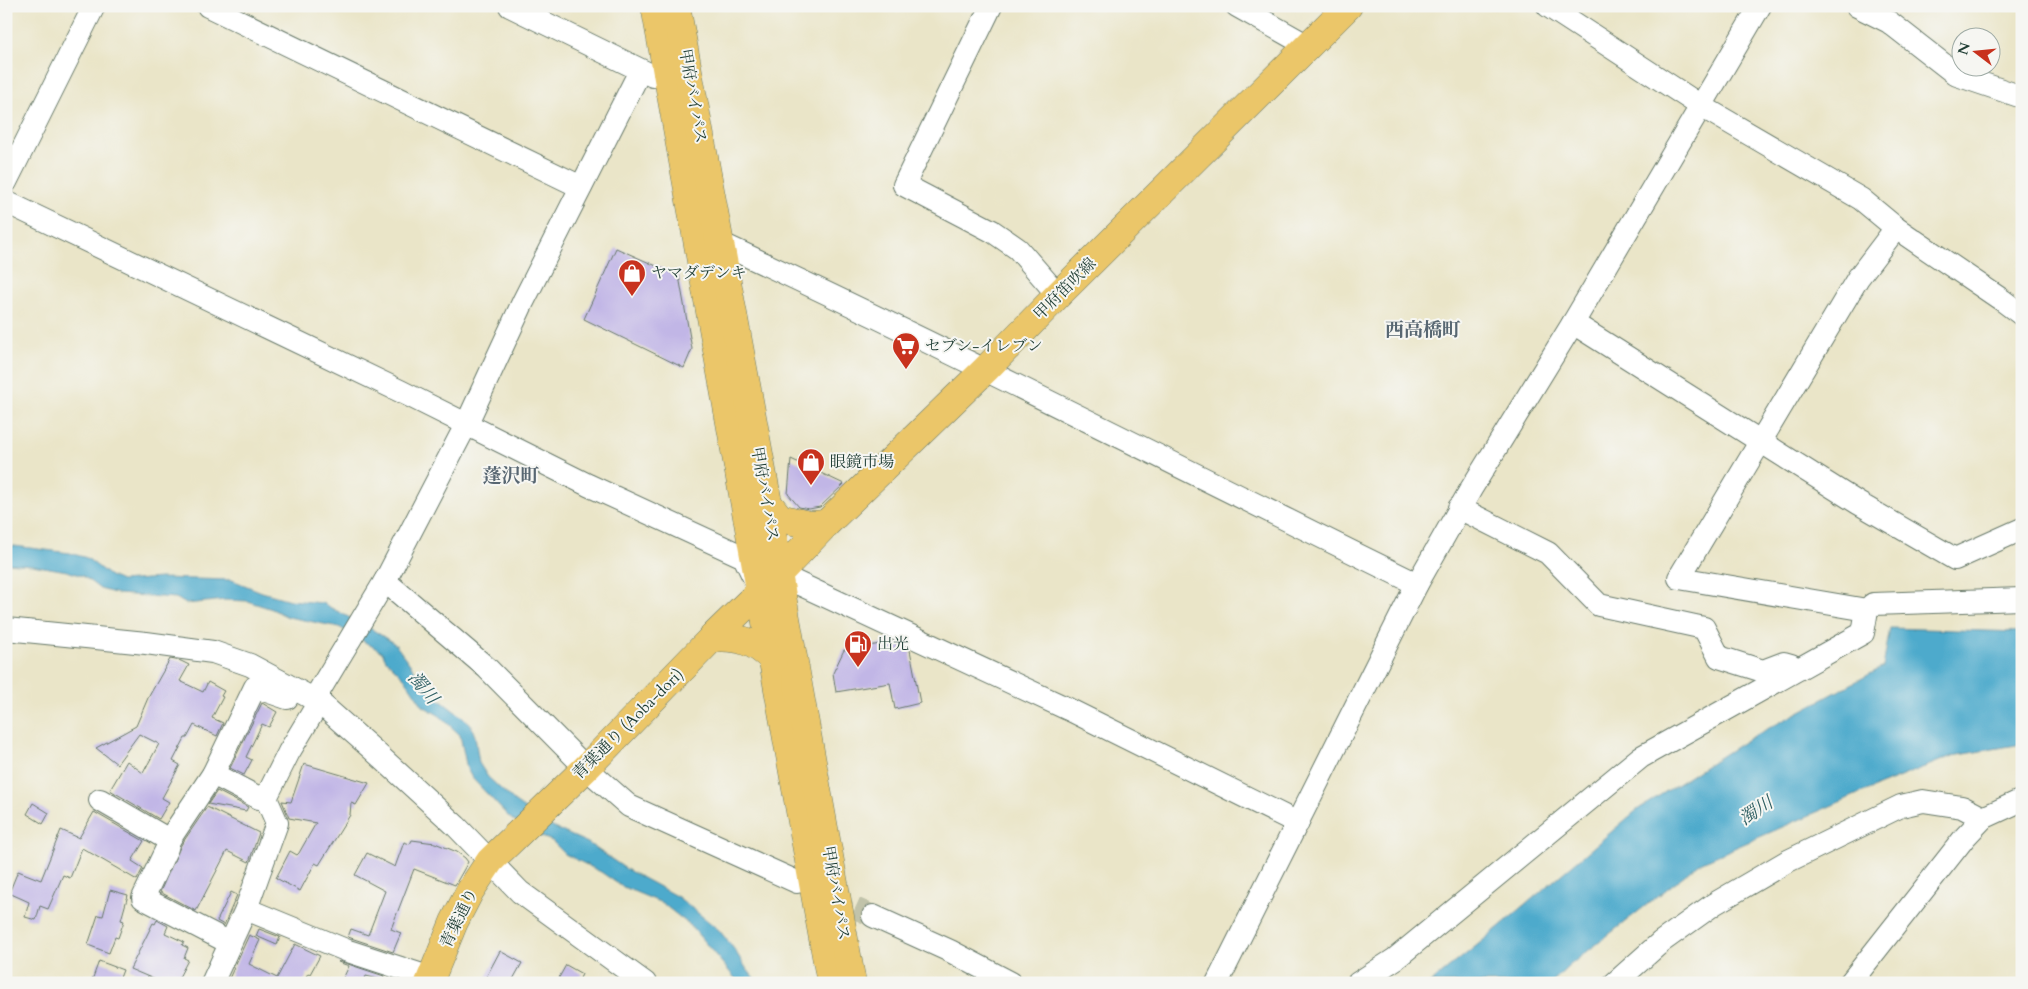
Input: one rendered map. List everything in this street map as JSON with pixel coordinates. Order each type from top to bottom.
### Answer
[{"type":"main road","name":"甲府バイパス","points":[[655,6],[661,41],[678,74],[720,243],[768,503],[769,583],[773,660],[831,983]]},
{"type":"main road","name":"甲府バイパス","points":[[676,6],[678,74],[769,583],[847,949],[852,983]]},
{"type":"main road","name":"甲府笛吹線","points":[[769,583],[826,524],[986,369],[1348,6]]},
{"type":"main road","points":[[768,503],[780,518],[792,523],[826,524]]},
{"type":"main road","name":"青葉通り (Aoba-dori)","points":[[493,859],[769,583]]},
{"type":"main road","points":[[712,638],[728,637],[746,640],[765,651],[773,660]]},
{"type":"main road","name":"青葉通り","points":[[430,980],[454,922],[470,891],[493,859]]},
{"type":"street","points":[[6,182],[94,6]]},
{"type":"street","points":[[208,6],[581,187]]},
{"type":"street","points":[[510,6],[640,71],[678,74]]},
{"type":"street","points":[[991,6],[904,185],[992,230],[1018,249],[1058,295]]},
{"type":"street","points":[[1237,6],[1308,46]]},
{"type":"street","points":[[1548,6],[1701,106],[1860,199],[1896,228],[2022,315]]},
{"type":"street","points":[[1217,983],[1417,584],[1459,508],[1573,323],[1760,6]]},
{"type":"street","points":[[1857,6],[1894,14],[1957,75],[2022,98]]},
{"type":"street","points":[[266,798],[316,697],[382,586],[467,423],[523,302],[640,71]]},
{"type":"street","points":[[6,202],[467,423],[588,485],[744,556],[769,583],[1068,709],[1298,823]]},
{"type":"street","points":[[1867,610],[1678,578],[1858,278],[1896,228]]},
{"type":"street","points":[[720,243],[986,369],[1293,524],[1417,584]]},
{"type":"street","points":[[1573,323],[1858,503],[1955,559],[2022,529]]},
{"type":"street","points":[[1459,508],[1548,553],[1599,605],[1704,628],[1719,658],[1763,671],[1784,663],[1800,668]]},
{"type":"street","points":[[382,586],[486,668],[583,770],[629,806],[797,882]]},
{"type":"street","points":[[1358,983],[1395,959],[1641,757],[1863,633],[1867,610],[1873,604],[2022,599]]},
{"type":"street","points":[[6,629],[146,643],[213,652],[250,665],[316,697],[493,859],[520,892],[645,983]]},
{"type":"street","points":[[230,943],[143,898],[167,848],[168,840],[213,774],[255,687],[299,702],[316,697]]},
{"type":"street","points":[[213,774],[259,798],[266,798]]},
{"type":"street","points":[[212,983],[246,909],[277,823],[266,798]]},
{"type":"street","points":[[100,800],[168,840]]},
{"type":"street","points":[[1615,983],[1660,942],[1714,904],[1786,862],[1901,806],[1923,800],[1962,807],[1983,818]]},
{"type":"street","points":[[1850,983],[1965,837],[1983,818],[2022,800]]},
{"type":"street","points":[[246,909],[348,951],[430,980]]},
{"type":"street","points":[[874,916],[1011,983]]},
{"type":"water","name":"濁川","points":[[6,545],[70,553],[87,558],[110,576],[121,581],[160,578],[232,580],[262,592],[290,600],[322,603],[373,630],[395,644],[432,694],[470,723],[475,736],[479,763],[488,777],[515,802],[548,825],[588,843],[626,869],[678,897],[719,930],[758,983],[739,983],[691,926],[662,903],[621,886],[601,872],[565,854],[552,841],[527,831],[509,817],[472,778],[467,769],[460,735],[440,716],[423,706],[405,679],[386,660],[382,652],[339,627],[288,617],[272,609],[247,601],[225,600],[186,604],[176,598],[118,594],[100,589],[83,576],[67,571],[6,563]]},
{"type":"water","name":"濁川","points":[[1890,628],[2022,632],[2022,744],[1952,756],[1858,794],[1700,863],[1570,965],[1551,983],[1430,983],[1637,810],[1745,741],[1883,667]]},
{"type":"building","points":[[616,248],[679,276],[692,349],[684,368],[584,319]]},
{"type":"building","points":[[791,459],[844,484],[820,507],[809,509],[799,507],[788,494]]},
{"type":"building","points":[[893,642],[910,650],[920,703],[895,709],[890,683],[836,692],[833,673],[844,650]]},
{"type":"building","points":[[170,659],[189,665],[180,681],[203,692],[208,682],[224,691],[221,696],[223,697],[212,718],[223,723],[217,736],[194,725],[187,738],[185,738],[173,761],[180,765],[162,798],[169,802],[159,819],[110,790],[127,761],[143,773],[159,744],[139,734],[117,764],[96,748],[136,726],[148,698]]},
{"type":"building","points":[[262,703],[277,712],[269,727],[262,724],[246,757],[252,760],[244,775],[230,768]]},
{"type":"building","points":[[304,764],[369,783],[356,805],[351,803],[350,815],[319,865],[315,863],[300,891],[276,878],[290,851],[297,855],[299,853],[316,823],[289,818],[282,801],[291,802]]},
{"type":"building","points":[[217,791],[248,807],[246,811],[208,804]]},
{"type":"building","points":[[33,803],[49,813],[43,824],[27,814]]},
{"type":"building","points":[[207,807],[259,833],[249,862],[227,851],[196,911],[160,892],[181,845]]},
{"type":"building","points":[[94,812],[144,841],[132,861],[143,868],[137,880],[82,848],[70,878],[63,875],[48,909],[40,906],[36,920],[25,917],[29,902],[9,893],[18,871],[41,880],[61,830],[79,838]]},
{"type":"building","points":[[412,840],[435,843],[457,852],[465,858],[468,862],[455,885],[414,869],[391,929],[401,933],[393,952],[348,937],[351,929],[368,935],[385,891],[355,875],[367,853],[395,867],[404,842],[410,844]]},
{"type":"building","points":[[110,890],[128,895],[121,920],[124,921],[118,938],[115,937],[109,953],[88,945],[98,915],[103,916]]},
{"type":"building","points":[[231,892],[237,895],[224,925],[217,921]]},
{"type":"building","points":[[157,920],[168,926],[165,933],[184,942],[182,945],[188,948],[184,958],[188,960],[176,983],[163,983],[130,969],[153,923],[155,924]]},
{"type":"building","points":[[259,929],[280,937],[277,945],[256,936]]},
{"type":"building","points":[[249,935],[260,940],[249,964],[277,978],[295,944],[320,956],[303,983],[227,983]]},
{"type":"building","points":[[500,951],[522,963],[511,983],[483,983]]},
{"type":"building","points":[[99,961],[123,970],[118,983],[91,983]]},
{"type":"building","points":[[338,962],[384,976],[382,980],[366,976],[363,983],[341,983],[349,966]]},
{"type":"building","points":[[566,965],[582,974],[578,983],[556,983]]},
{"type":"tunnel","points":[[825,895],[873,916]]},
{"type":"place","name":"ヤマダデンキ","points":[[632,297]]},
{"type":"place","name":"セブン-イレブン","points":[[906,370]]},
{"type":"place","name":"眼鏡市場","points":[[811,486]]},
{"type":"place","name":"出光","points":[[858,668]]},
{"type":"district","name":"西高橋町","points":[[1423,330]]},
{"type":"district","name":"蓬沢町","points":[[511,476]]}]
